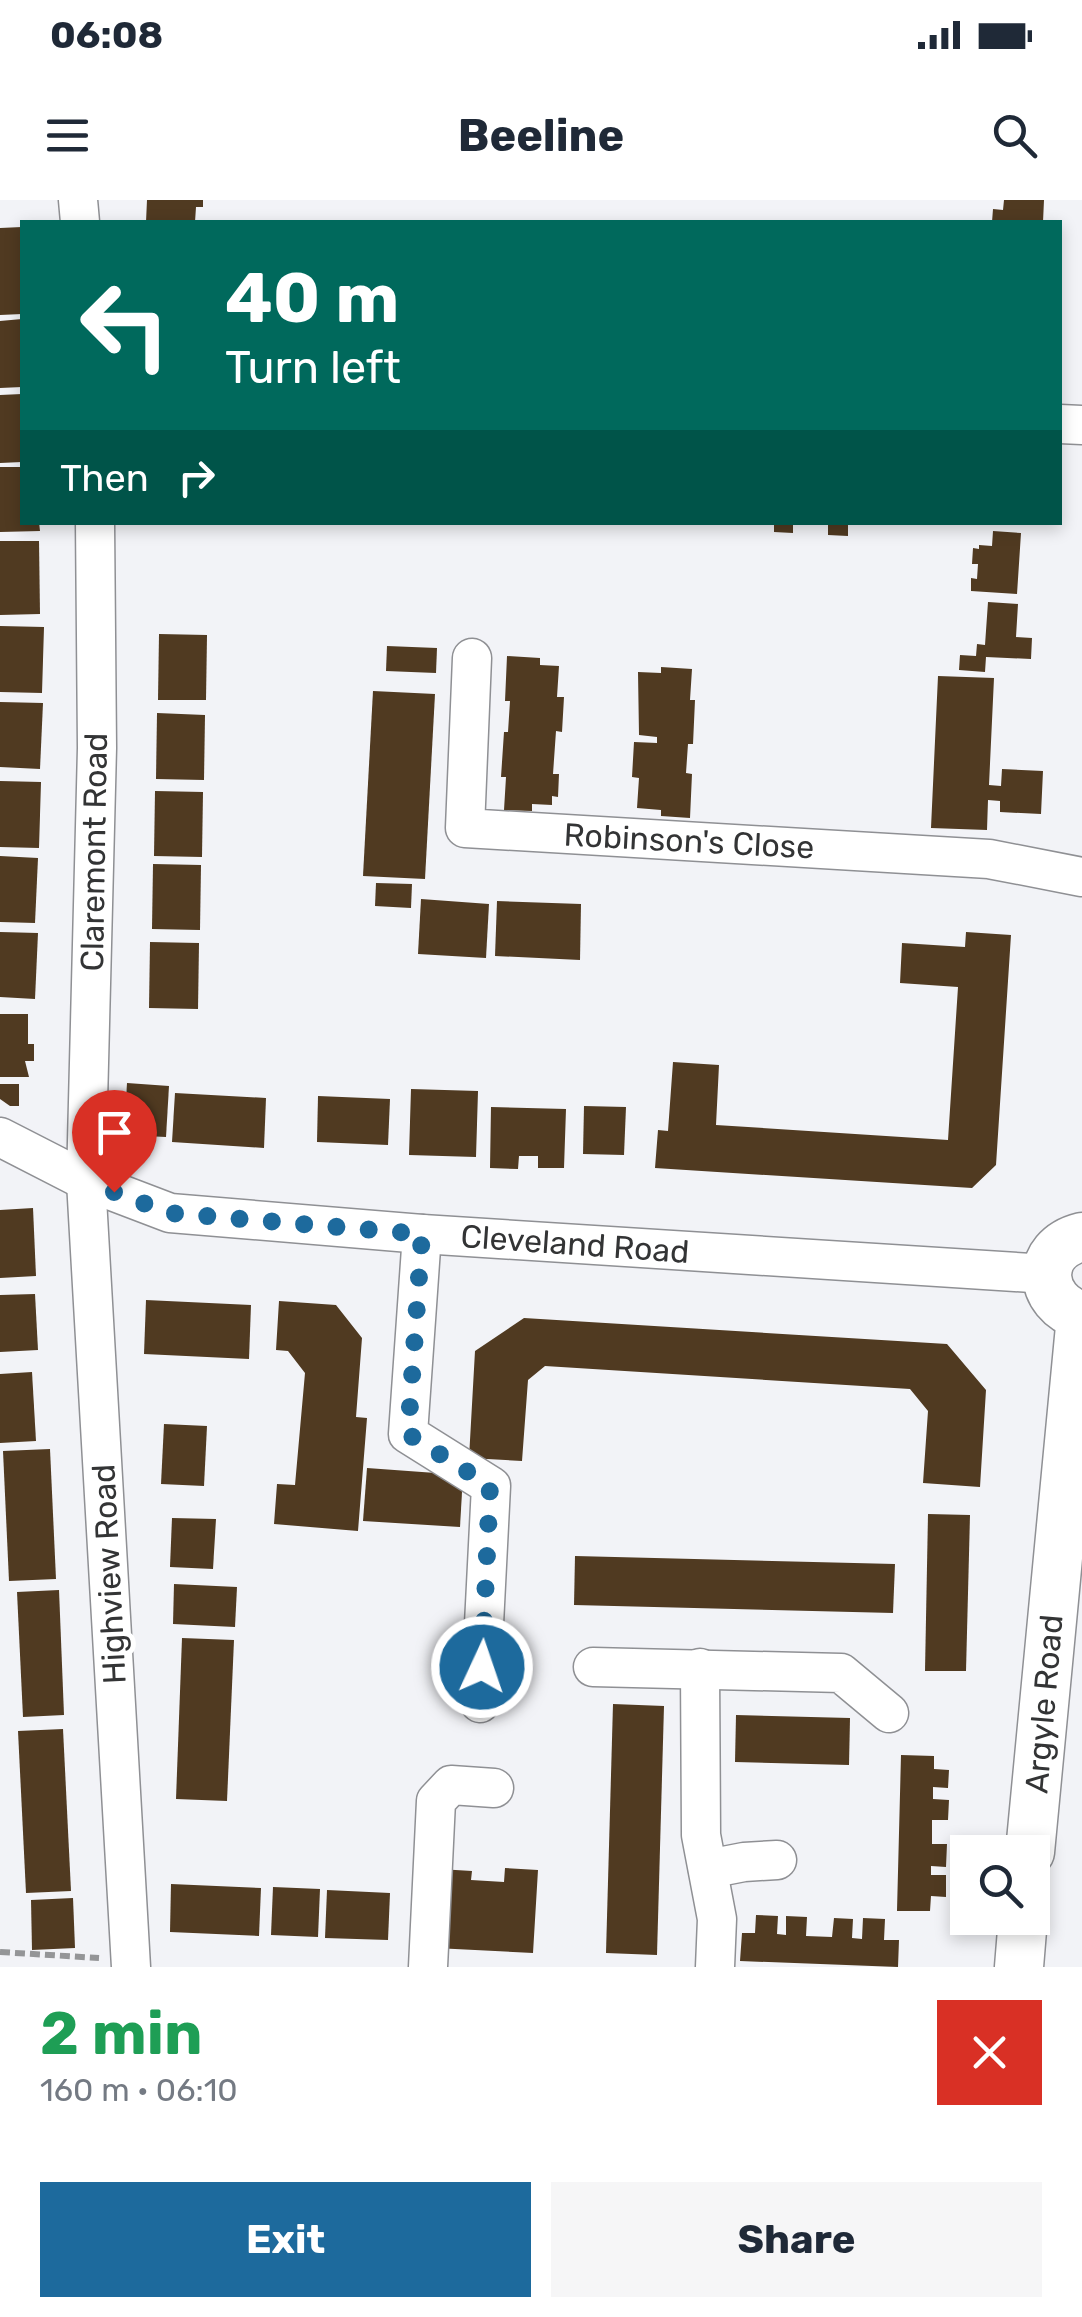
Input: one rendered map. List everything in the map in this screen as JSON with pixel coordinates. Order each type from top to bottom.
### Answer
[{"type":"main road","points":[[1046,1274],[1054,1253],[1068,1241],[1082,1238]]},
{"type":"main road","name":"Argyle Road","points":[[1032,1835],[1082,1316],[1060,1306],[1050,1292],[1046,1274]]},
{"type":"main road","points":[[1018,1967],[1021,1935]]},
{"type":"street","name":"Claremont Road","points":[[86,1181],[97,748],[95,525]]},
{"type":"street","name":"Robinson's Close","points":[[472,658],[465,828],[989,858],[1082,877]]},
{"type":"street","name":"Cleveland Road","points":[[0,1138],[86,1181],[170,1213],[422,1234],[1046,1274]]},
{"type":"street","name":"Highview Road","points":[[86,1181],[131,1963]]},
{"type":"street","points":[[422,1234],[408,1434],[490,1486],[480,1704]]},
{"type":"street","points":[[593,1668],[841,1673],[889,1713]]},
{"type":"street","points":[[700,1668],[702,1834],[717,1919],[715,1967]]},
{"type":"street","points":[[428,1967],[436,1802],[451,1785],[494,1788]]},
{"type":"street","points":[[708,1869],[777,1860]]},
{"type":"path","points":[[0,1952],[131,1963]]},
{"type":"building","points":[[147,200],[203,200],[203,207],[196,207],[195,220],[146,220]]},
{"type":"building","points":[[1004,200],[1044,200],[1043,220],[992,220],[993,209],[1003,210]]},
{"type":"building","points":[[20,227],[20,314],[0,315],[0,228]]},
{"type":"building","points":[[20,319],[20,387],[0,388],[0,321]]},
{"type":"building","points":[[20,394],[20,462],[0,463],[0,395]]},
{"type":"building","points":[[0,467],[20,467],[20,525],[39,525],[40,531],[0,532]]},
{"type":"building","points":[[774,525],[793,525],[793,533],[774,532]]},
{"type":"building","points":[[828,525],[848,525],[848,536],[828,535]]},
{"type":"building","points":[[993,531],[1021,533],[1017,594],[971,591],[971,578],[977,579],[978,564],[972,564],[973,548],[992,546]]},
{"type":"building","points":[[0,541],[39,541],[40,614],[0,615]]},
{"type":"building","points":[[988,602],[1018,604],[1016,637],[1032,638],[1031,659],[986,657],[985,672],[959,670],[960,655],[976,656],[977,644],[985,645]]},
{"type":"building","points":[[0,626],[44,627],[42,693],[0,692]]},
{"type":"building","points":[[159,634],[207,635],[206,700],[158,700]]},
{"type":"building","points":[[387,646],[437,648],[436,673],[386,671]]},
{"type":"building","points":[[507,656],[540,658],[540,665],[559,666],[557,697],[564,697],[562,732],[556,731],[553,774],[559,774],[558,797],[552,796],[552,805],[532,804],[532,811],[504,810],[506,777],[501,777],[510,701],[505,701]]},
{"type":"building","points":[[661,667],[692,669],[693,744],[688,744],[686,773],[692,774],[690,818],[661,816],[661,810],[637,808],[639,778],[632,777],[634,742],[657,743],[657,737],[639,735],[638,672],[661,673]]},
{"type":"building","points":[[938,676],[994,678],[989,785],[1001,786],[1002,769],[1043,771],[1041,814],[1000,812],[1000,801],[988,800],[987,830],[931,828]]},
{"type":"building","points":[[373,691],[435,694],[425,879],[363,876]]},
{"type":"building","points":[[0,702],[43,703],[40,769],[0,767]]},
{"type":"building","points":[[157,713],[205,715],[204,780],[156,779]]},
{"type":"building","points":[[0,781],[41,782],[39,848],[0,847]]},
{"type":"building","points":[[155,791],[203,792],[202,857],[154,856]]},
{"type":"building","points":[[0,856],[38,858],[35,923],[0,922]]},
{"type":"building","points":[[153,864],[201,865],[200,930],[152,929]]},
{"type":"building","points":[[376,883],[412,884],[411,908],[375,906]]},
{"type":"building","points":[[421,899],[489,904],[486,958],[418,954]]},
{"type":"building","points":[[497,901],[581,904],[580,960],[495,956]]},
{"type":"building","points":[[0,932],[38,933],[35,999],[0,997]]},
{"type":"building","points":[[966,932],[1011,935],[996,1165],[972,1188],[655,1168],[658,1130],[668,1131],[673,1062],[719,1065],[716,1125],[948,1140],[958,987],[900,983],[902,943],[965,947]]},
{"type":"building","points":[[150,942],[199,943],[198,1009],[149,1008]]},
{"type":"building","points":[[0,1014],[28,1014],[28,1044],[34,1044],[34,1061],[25,1061],[29,1077],[0,1077]]},
{"type":"building","points":[[127,1083],[169,1086],[166,1137],[124,1135]]},
{"type":"building","points":[[0,1084],[19,1084],[19,1106],[10,1106],[0,1099]]},
{"type":"building","points":[[411,1089],[478,1091],[476,1157],[409,1155]]},
{"type":"building","points":[[175,1093],[266,1098],[264,1148],[172,1142]]},
{"type":"building","points":[[318,1096],[390,1099],[388,1145],[317,1142]]},
{"type":"building","points":[[584,1106],[626,1107],[624,1155],[583,1154]]},
{"type":"building","points":[[491,1107],[566,1109],[564,1168],[538,1168],[538,1156],[519,1156],[518,1169],[490,1168]]},
{"type":"building","points":[[33,1208],[36,1276],[0,1278],[0,1210]]},
{"type":"building","points":[[35,1294],[38,1350],[0,1352],[0,1295]]},
{"type":"building","points":[[146,1300],[251,1305],[249,1359],[144,1354]]},
{"type":"building","points":[[279,1301],[336,1305],[362,1338],[356,1417],[367,1418],[358,1531],[274,1524],[277,1484],[295,1485],[305,1373],[288,1351],[276,1350]]},
{"type":"building","points":[[524,1318],[947,1344],[986,1390],[980,1487],[923,1483],[928,1411],[910,1389],[545,1366],[528,1380],[522,1461],[469,1458],[475,1351]]},
{"type":"building","points":[[32,1372],[36,1441],[0,1443],[0,1374]]},
{"type":"building","points":[[164,1424],[207,1426],[204,1486],[161,1484]]},
{"type":"building","points":[[50,1449],[56,1579],[9,1581],[3,1451]]},
{"type":"building","points":[[367,1468],[463,1475],[460,1527],[363,1521]]},
{"type":"building","points":[[928,1514],[970,1515],[966,1671],[925,1671]]},
{"type":"building","points":[[172,1518],[216,1519],[213,1569],[170,1567]]},
{"type":"building","points":[[575,1556],[895,1564],[893,1613],[574,1605]]},
{"type":"building","points":[[174,1584],[237,1587],[235,1627],[173,1624]]},
{"type":"building","points":[[59,1590],[64,1715],[23,1717],[17,1592]]},
{"type":"building","points":[[182,1638],[234,1640],[227,1801],[176,1799]]},
{"type":"building","points":[[613,1704],[664,1706],[657,1955],[606,1953]]},
{"type":"building","points":[[736,1715],[850,1718],[849,1765],[735,1762]]},
{"type":"building","points":[[63,1729],[71,1891],[26,1893],[18,1731]]},
{"type":"building","points":[[901,1755],[934,1756],[934,1769],[949,1770],[948,1788],[933,1787],[933,1799],[949,1800],[948,1820],[932,1820],[932,1844],[947,1844],[946,1867],[931,1866],[931,1875],[946,1875],[946,1897],[931,1896],[930,1911],[897,1911]]},
{"type":"building","points":[[505,1868],[538,1870],[533,1953],[435,1948],[439,1869],[472,1871],[471,1880],[504,1882]]},
{"type":"building","points":[[171,1884],[261,1888],[259,1936],[170,1932]]},
{"type":"building","points":[[273,1887],[320,1889],[318,1937],[271,1935]]},
{"type":"building","points":[[327,1890],[390,1893],[388,1940],[325,1938]]},
{"type":"building","points":[[73,1898],[75,1948],[32,1950],[31,1900]]},
{"type":"building","points":[[756,1915],[778,1916],[777,1934],[786,1935],[786,1916],[807,1917],[806,1936],[832,1937],[834,1918],[853,1919],[852,1938],[862,1939],[863,1918],[885,1919],[884,1940],[899,1940],[898,1967],[740,1961],[742,1933],[755,1933]]},
{"type":"route","points":[[114,1192],[170,1213],[422,1234],[408,1434],[490,1486],[482,1667]]}]
